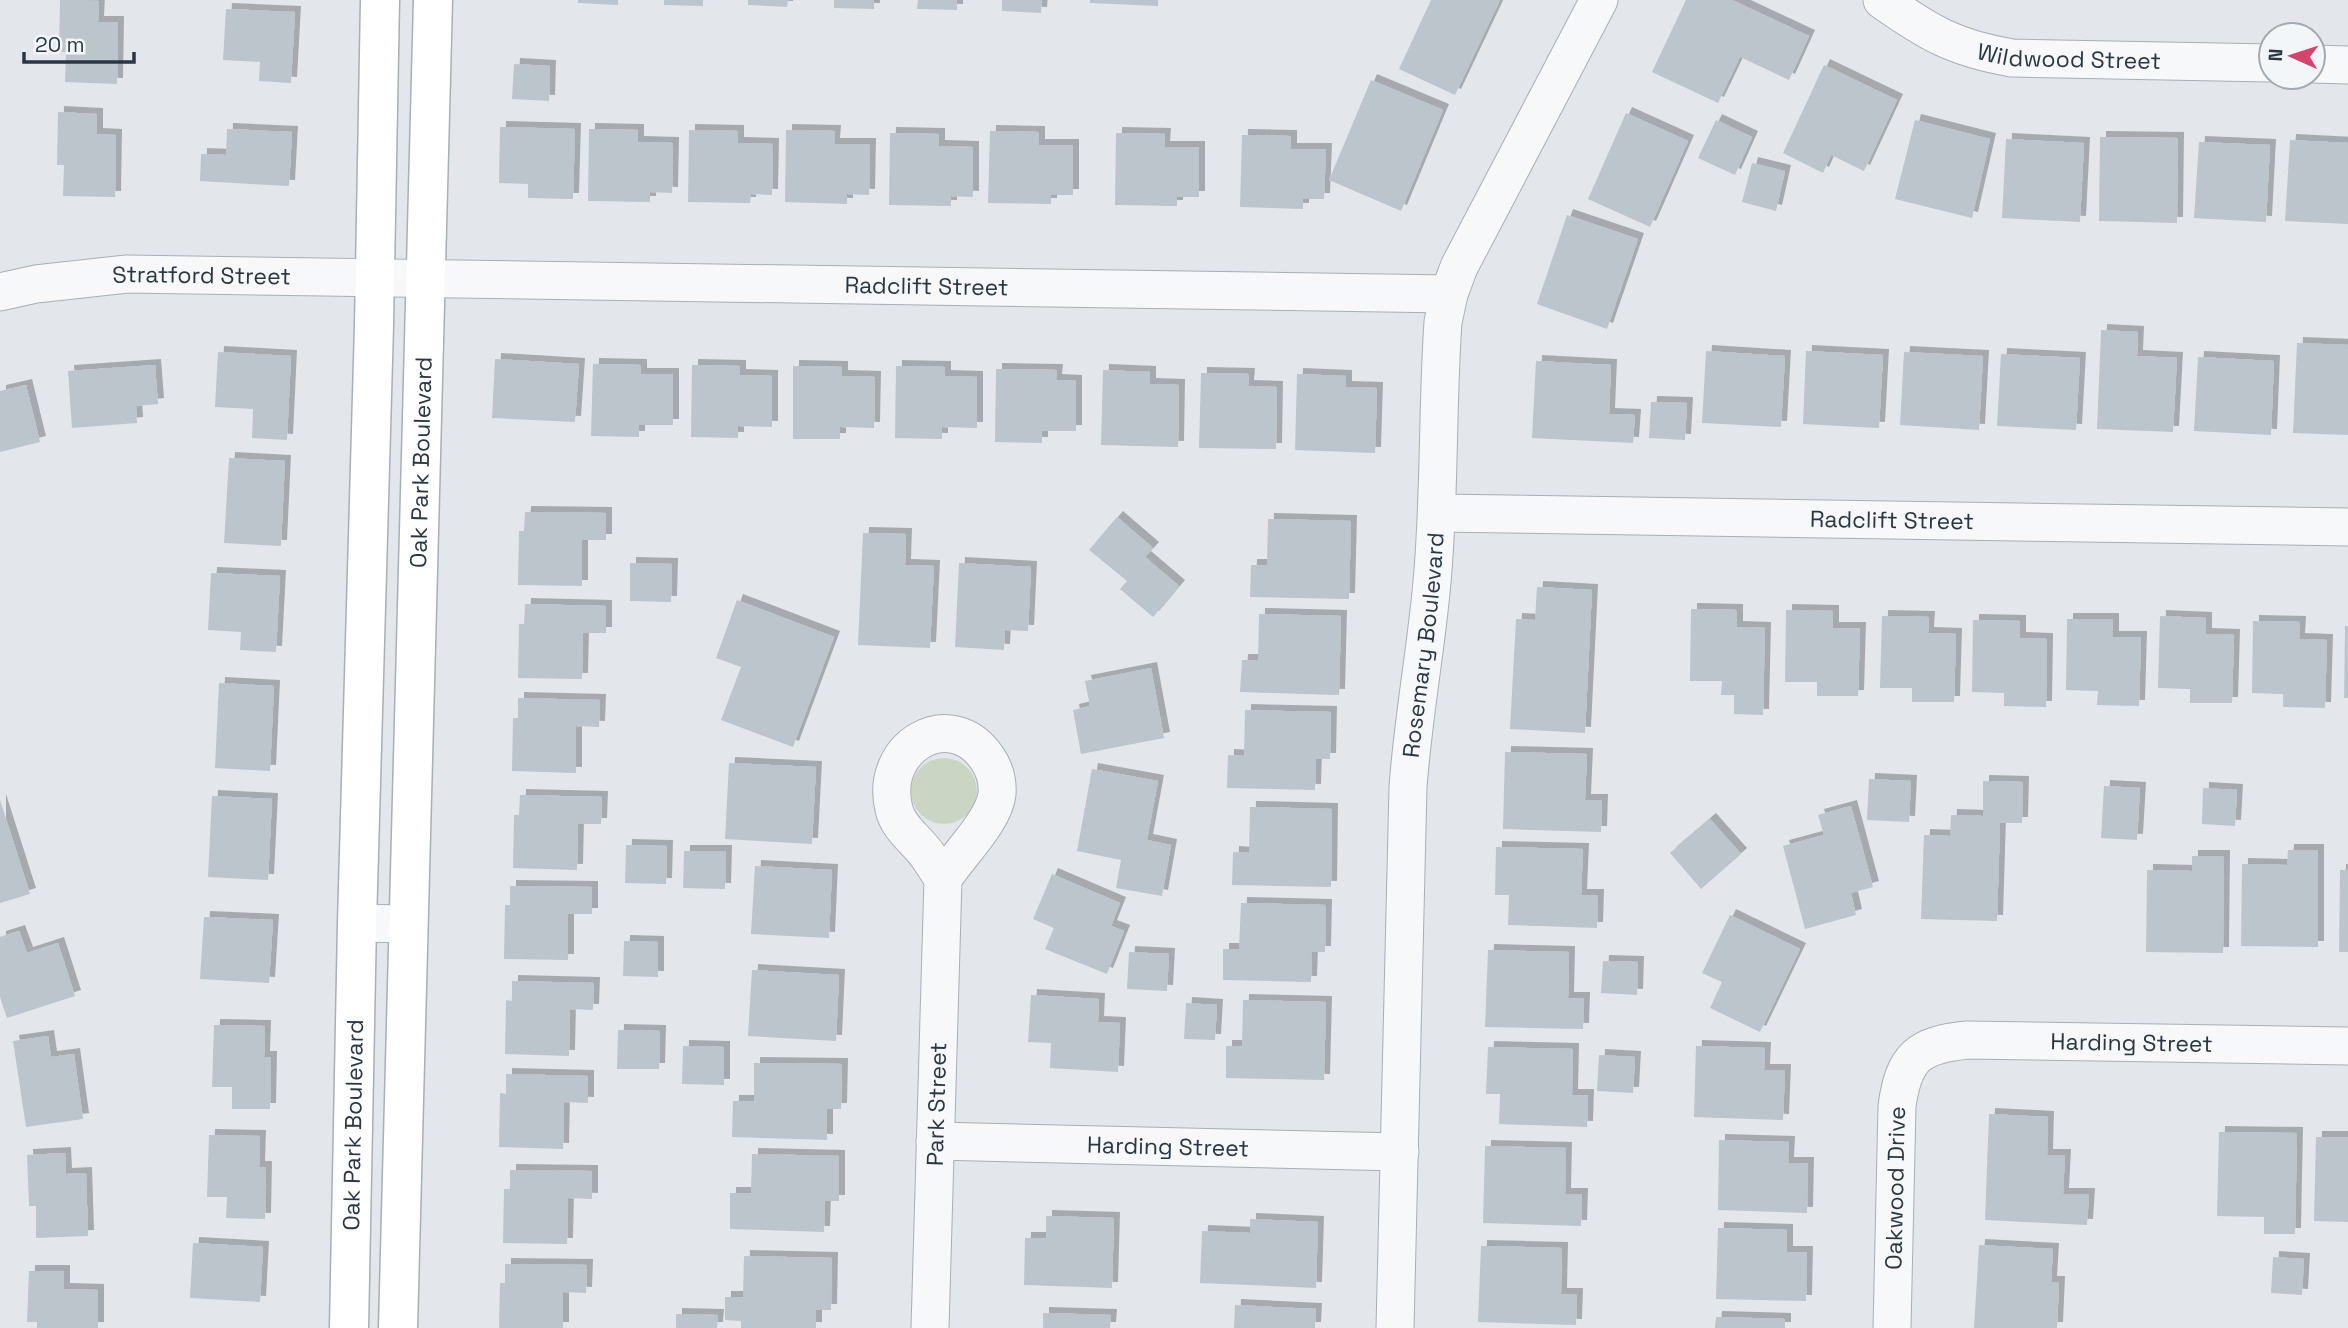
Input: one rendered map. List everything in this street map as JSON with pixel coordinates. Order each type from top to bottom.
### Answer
[{"type":"street","name":"Oak Park Boulevard","points":[[380,0],[402,278],[408,925],[398,1328]]},
{"type":"street","name":"Oak Park Boulevard","points":[[349,1328],[357,923],[402,278],[433,0]]},
{"type":"street","name":"Rosemary Boulevard","points":[[1395,1328],[1408,787],[1432,583],[1443,322],[1459,267],[1599,0]]},
{"type":"street","name":"Wildwood Street","points":[[1882,0],[1924,30],[1947,41],[1978,52],[2012,58],[2257,63]]},
{"type":"street","points":[[2327,64],[2348,65]]},
{"type":"street","name":"Stratford Street","points":[[0,292],[36,284],[127,274],[402,278]]},
{"type":"street","name":"Radclift Street","points":[[402,278],[1449,294]]},
{"type":"street","name":"Radclift Street","points":[[1437,513],[2348,527]]},
{"type":"street","name":"Park Street","points":[[930,1328],[943,879]]},
{"type":"street","points":[[357,923],[408,925]]},
{"type":"street","name":"Harding Street","points":[[1917,1054],[1942,1043],[1967,1040],[2348,1046]]},
{"type":"street","name":"Oakwood Drive","points":[[1892,1328],[1897,1106],[1900,1081],[1917,1054]]},
{"type":"street","name":"Harding Street","points":[[935,1141],[1400,1152]]},
{"type":"green space","points":[[944,758],[957,761],[967,768],[974,778],[977,791],[974,804],[967,814],[957,821],[944,824],[931,821],[921,814],[914,804],[911,791],[914,778],[921,768],[931,761]]},
{"type":"building","points":[[60,0],[99,1],[98,22],[118,22],[117,84],[65,82],[66,52],[59,52]]},
{"type":"building","points":[[578,0],[618,0],[618,5],[578,3]]},
{"type":"building","points":[[664,0],[703,0],[703,6],[664,5]]},
{"type":"building","points":[[748,0],[788,0],[787,7],[748,5]]},
{"type":"building","points":[[834,0],[874,0],[874,9],[834,8]]},
{"type":"building","points":[[918,0],[957,0],[957,10],[917,9]]},
{"type":"building","points":[[1002,0],[1042,0],[1041,13],[1002,11]]},
{"type":"building","points":[[1090,0],[1158,0],[1158,6],[1090,3]]},
{"type":"building","points":[[1431,0],[1500,0],[1455,95],[1399,69]]},
{"type":"building","points":[[1686,0],[1732,0],[1809,36],[1789,80],[1740,57],[1718,103],[1652,72]]},
{"type":"building","points":[[226,9],[295,12],[291,83],[259,81],[260,62],[223,60]]},
{"type":"building","points":[[514,64],[550,66],[549,101],[512,99]]},
{"type":"building","points":[[1824,65],[1897,100],[1864,171],[1831,155],[1823,173],[1783,153]]},
{"type":"building","points":[[1371,80],[1443,110],[1401,211],[1329,180]]},
{"type":"building","points":[[58,112],[97,114],[97,134],[116,135],[115,197],[63,196],[64,165],[57,165]]},
{"type":"building","points":[[1626,113],[1688,141],[1650,227],[1588,199]]},
{"type":"building","points":[[1716,120],[1752,137],[1735,175],[1698,158]]},
{"type":"building","points":[[1915,120],[1990,139],[1972,218],[1895,199]]},
{"type":"building","points":[[500,127],[575,129],[573,199],[528,198],[528,184],[499,183]]},
{"type":"building","points":[[227,129],[292,132],[289,186],[200,181],[201,154],[226,155]]},
{"type":"building","points":[[589,129],[638,130],[638,142],[673,143],[672,193],[650,192],[650,202],[588,201]]},
{"type":"building","points":[[689,130],[738,131],[738,143],[773,144],[772,195],[751,194],[750,203],[688,202]]},
{"type":"building","points":[[786,130],[835,131],[834,144],[870,144],[869,195],[847,194],[847,204],[785,202]]},
{"type":"building","points":[[990,131],[1039,132],[1039,145],[1073,145],[1073,195],[1051,195],[1051,204],[988,203]]},
{"type":"building","points":[[890,133],[939,134],[939,146],[973,147],[973,197],[951,196],[951,206],[889,205]]},
{"type":"building","points":[[1116,133],[1165,134],[1164,147],[1199,147],[1199,197],[1177,197],[1177,206],[1115,205]]},
{"type":"building","points":[[1242,135],[1291,136],[1291,149],[1326,149],[1324,199],[1303,199],[1303,209],[1240,207]]},
{"type":"building","points":[[2100,137],[2178,138],[2177,223],[2099,221]]},
{"type":"building","points":[[2006,139],[2084,143],[2080,222],[2002,218]]},
{"type":"building","points":[[2290,140],[2348,143],[2348,224],[2285,221]]},
{"type":"building","points":[[2199,142],[2270,145],[2266,222],[2194,218]]},
{"type":"building","points":[[1752,163],[1785,171],[1776,211],[1742,202]]},
{"type":"building","points":[[1567,215],[1638,239],[1607,329],[1537,304]]},
{"type":"building","points":[[2101,330],[2138,332],[2137,356],[2177,358],[2173,432],[2097,429]]},
{"type":"building","points":[[2297,343],[2348,345],[2348,435],[2293,433]]},
{"type":"building","points":[[1706,351],[1785,356],[1781,427],[1702,423]]},
{"type":"building","points":[[1806,351],[1883,355],[1879,428],[1803,424]]},
{"type":"building","points":[[218,352],[291,356],[287,440],[252,438],[253,409],[215,407]]},
{"type":"building","points":[[1904,352],[1983,356],[1979,430],[1900,425]]},
{"type":"building","points":[[2001,354],[2080,358],[2076,430],[1997,426]]},
{"type":"building","points":[[2198,357],[2274,361],[2271,435],[2194,431]]},
{"type":"building","points":[[495,359],[579,364],[575,422],[492,418]]},
{"type":"building","points":[[1536,361],[1611,365],[1609,414],[1635,415],[1633,443],[1532,438]]},
{"type":"building","points":[[593,364],[641,365],[641,374],[673,374],[673,425],[639,425],[639,437],[591,436]]},
{"type":"building","points":[[155,365],[158,404],[136,406],[137,423],[72,428],[68,371]]},
{"type":"building","points":[[692,365],[740,366],[740,375],[772,376],[772,427],[738,426],[738,438],[691,437]]},
{"type":"building","points":[[793,366],[842,367],[842,376],[875,377],[874,428],[840,427],[840,439],[793,439]]},
{"type":"building","points":[[896,366],[945,367],[945,376],[977,377],[977,428],[942,427],[942,439],[895,438]]},
{"type":"building","points":[[996,369],[1057,370],[1056,380],[1076,381],[1076,431],[1042,431],[1042,443],[995,442]]},
{"type":"building","points":[[1103,370],[1150,372],[1150,384],[1179,385],[1178,447],[1101,445]]},
{"type":"building","points":[[1201,373],[1249,374],[1248,386],[1277,387],[1276,449],[1199,448]]},
{"type":"building","points":[[1297,374],[1346,376],[1346,387],[1377,388],[1375,453],[1295,450]]},
{"type":"building","points":[[26,385],[40,442],[0,452],[0,391]]},
{"type":"building","points":[[1651,402],[1687,403],[1685,440],[1649,438]]},
{"type":"building","points":[[229,458],[285,461],[281,546],[224,543]]},
{"type":"building","points":[[525,512],[606,513],[606,540],[582,540],[582,586],[518,585],[519,531],[524,531]]},
{"type":"building","points":[[1117,517],[1153,548],[1145,557],[1179,586],[1153,617],[1120,589],[1127,581],[1089,550]]},
{"type":"building","points":[[1268,519],[1351,521],[1349,599],[1250,597],[1251,565],[1267,565]]},
{"type":"building","points":[[863,533],[906,534],[905,565],[934,566],[930,648],[858,645]]},
{"type":"building","points":[[630,563],[672,564],[671,602],[630,601]]},
{"type":"building","points":[[959,563],[1031,567],[1028,631],[1005,630],[1004,650],[955,647]]},
{"type":"building","points":[[211,573],[280,576],[276,652],[240,650],[241,632],[208,630]]},
{"type":"building","points":[[1537,587],[1592,590],[1585,733],[1510,729],[1516,619],[1535,620]]},
{"type":"building","points":[[737,600],[834,637],[793,747],[721,720],[741,667],[716,658]]},
{"type":"building","points":[[525,604],[606,606],[606,633],[583,633],[582,679],[518,678],[519,624],[524,624]]},
{"type":"building","points":[[1691,609],[1737,610],[1737,627],[1765,628],[1763,715],[1734,714],[1734,695],[1721,695],[1722,681],[1690,681]]},
{"type":"building","points":[[1786,610],[1833,611],[1833,628],[1860,628],[1858,696],[1817,696],[1817,682],[1785,682]]},
{"type":"building","points":[[1259,614],[1341,616],[1339,695],[1240,692],[1242,660],[1258,660]]},
{"type":"building","points":[[1882,616],[1929,617],[1928,633],[1956,634],[1954,702],[1912,702],[1912,688],[1880,688]]},
{"type":"building","points":[[2160,616],[2206,618],[2206,634],[2234,635],[2232,703],[2190,703],[2190,689],[2158,688]]},
{"type":"building","points":[[2067,619],[2113,619],[2113,637],[2141,637],[2139,706],[2097,705],[2098,691],[2066,690]]},
{"type":"building","points":[[1973,620],[2020,621],[2020,638],[2047,639],[2046,707],[2004,706],[2004,693],[1972,692]]},
{"type":"building","points":[[2253,621],[2300,622],[2299,639],[2327,640],[2325,708],[2283,707],[2283,694],[2252,693]]},
{"type":"building","points":[[2345,626],[2348,626],[2348,698],[2344,698]]},
{"type":"building","points":[[1151,668],[1164,738],[1081,754],[1073,710],[1090,706],[1085,681]]},
{"type":"building","points":[[219,683],[274,686],[270,771],[215,768]]},
{"type":"building","points":[[518,698],[600,700],[599,727],[576,726],[576,773],[512,771],[513,718],[518,718]]},
{"type":"building","points":[[1245,710],[1331,712],[1330,759],[1316,759],[1315,790],[1227,788],[1228,755],[1244,756]]},
{"type":"building","points":[[1505,752],[1587,754],[1585,800],[1602,800],[1601,832],[1503,829]]},
{"type":"building","points":[[729,763],[816,767],[812,844],[725,839]]},
{"type":"building","points":[[1092,769],[1158,781],[1147,840],[1171,845],[1162,896],[1116,888],[1121,860],[1077,851]]},
{"type":"building","points":[[1869,779],[1911,781],[1909,822],[1867,820]]},
{"type":"building","points":[[1983,781],[2023,782],[2022,823],[2000,823],[1997,921],[1921,919],[1924,835],[1950,836],[1951,815],[1983,816]]},
{"type":"building","points":[[2104,786],[2140,788],[2137,840],[2101,838]]},
{"type":"building","points":[[2203,788],[2237,790],[2235,826],[2202,824]]},
{"type":"building","points":[[520,795],[602,797],[601,824],[578,824],[577,870],[513,868],[514,815],[519,815]]},
{"type":"building","points":[[212,796],[272,799],[268,880],[208,877]]},
{"type":"building","points":[[0,800],[30,894],[0,903]]},
{"type":"building","points":[[1851,806],[1873,887],[1851,893],[1856,915],[1805,929],[1783,846],[1824,835],[1818,815]]},
{"type":"building","points":[[1250,807],[1332,809],[1331,887],[1232,885],[1233,852],[1249,853]]},
{"type":"building","points":[[1710,819],[1741,854],[1701,889],[1670,853]]},
{"type":"building","points":[[626,845],[667,846],[666,884],[625,883]]},
{"type":"building","points":[[1496,847],[1583,849],[1581,895],[1598,895],[1597,928],[1508,925],[1509,895],[1495,895]]},
{"type":"building","points":[[2288,850],[2318,850],[2318,947],[2241,946],[2242,864],[2287,865]]},
{"type":"building","points":[[684,851],[726,851],[725,889],[683,888]]},
{"type":"building","points":[[2192,856],[2224,856],[2223,953],[2146,952],[2147,870],[2192,871]]},
{"type":"building","points":[[755,866],[832,870],[829,938],[751,934]]},
{"type":"building","points":[[2340,870],[2348,870],[2348,952],[2339,952]]},
{"type":"building","points":[[1052,874],[1120,903],[1111,926],[1124,931],[1107,974],[1045,949],[1054,928],[1033,919]]},
{"type":"building","points":[[510,886],[592,887],[592,914],[568,914],[568,960],[504,959],[505,905],[510,905]]},
{"type":"building","points":[[1241,903],[1326,905],[1325,952],[1312,952],[1311,982],[1223,980],[1223,949],[1239,949]]},
{"type":"building","points":[[1730,915],[1800,949],[1760,1032],[1710,1008],[1722,982],[1702,973]]},
{"type":"building","points":[[204,917],[273,920],[269,983],[200,979]]},
{"type":"building","points":[[19,931],[27,953],[58,943],[75,996],[7,1018],[0,997],[0,937]]},
{"type":"building","points":[[624,941],[658,942],[658,977],[623,976]]},
{"type":"building","points":[[1488,950],[1569,952],[1568,998],[1584,998],[1583,1029],[1485,1027]]},
{"type":"building","points":[[1129,952],[1169,954],[1167,991],[1127,989]]},
{"type":"building","points":[[1603,961],[1638,962],[1637,995],[1601,993]]},
{"type":"building","points":[[752,970],[839,975],[836,1041],[748,1036]]},
{"type":"building","points":[[512,981],[594,983],[593,1010],[570,1009],[569,1056],[505,1054],[506,1000],[512,1001]]},
{"type":"building","points":[[1031,995],[1099,999],[1098,1022],[1120,1023],[1118,1072],[1050,1068],[1051,1043],[1028,1042]]},
{"type":"building","points":[[1243,1000],[1326,1002],[1324,1080],[1226,1078],[1226,1046],[1242,1046]]},
{"type":"building","points":[[1186,1003],[1217,1005],[1215,1040],[1184,1039]]},
{"type":"building","points":[[214,1025],[265,1026],[264,1057],[271,1057],[270,1109],[232,1109],[232,1087],[212,1087]]},
{"type":"building","points":[[618,1030],[660,1031],[659,1069],[617,1069]]},
{"type":"building","points":[[48,1036],[51,1057],[74,1054],[83,1119],[26,1127],[13,1041]]},
{"type":"building","points":[[683,1046],[724,1047],[724,1085],[682,1084]]},
{"type":"building","points":[[1696,1046],[1765,1048],[1764,1070],[1785,1070],[1783,1120],[1694,1117]]},
{"type":"building","points":[[1488,1047],[1573,1049],[1572,1095],[1588,1095],[1587,1127],[1499,1124],[1500,1094],[1486,1094]]},
{"type":"building","points":[[1599,1055],[1635,1057],[1633,1093],[1597,1091]]},
{"type":"building","points":[[754,1063],[842,1064],[841,1109],[827,1109],[827,1140],[732,1137],[733,1101],[754,1101]]},
{"type":"building","points":[[506,1074],[588,1076],[588,1103],[564,1102],[563,1149],[499,1147],[500,1093],[506,1094]]},
{"type":"building","points":[[1989,1114],[2048,1117],[2047,1155],[2065,1155],[2063,1194],[2089,1194],[2087,1225],[1985,1220]]},
{"type":"building","points":[[2219,1132],[2297,1133],[2295,1234],[2264,1234],[2264,1217],[2217,1216]]},
{"type":"building","points":[[209,1135],[260,1136],[259,1167],[266,1167],[265,1219],[226,1218],[227,1197],[207,1197]]},
{"type":"building","points":[[2316,1137],[2348,1137],[2348,1222],[2314,1221]]},
{"type":"building","points":[[1719,1140],[1789,1142],[1788,1163],[1808,1163],[1807,1213],[1718,1210]]},
{"type":"building","points":[[1485,1146],[1566,1148],[1565,1194],[1582,1194],[1581,1226],[1483,1223]]},
{"type":"building","points":[[65,1153],[66,1174],[86,1173],[88,1236],[36,1238],[36,1206],[29,1206],[27,1155]]},
{"type":"building","points":[[752,1154],[839,1156],[839,1201],[825,1201],[824,1232],[730,1229],[730,1193],[751,1193]]},
{"type":"building","points":[[510,1170],[592,1171],[592,1199],[568,1198],[567,1244],[503,1243],[504,1189],[510,1189]]},
{"type":"building","points":[[1046,1216],[1114,1218],[1112,1288],[1024,1285],[1025,1238],[1046,1238]]},
{"type":"building","points":[[1250,1219],[1318,1222],[1316,1288],[1200,1283],[1202,1231],[1250,1233]]},
{"type":"building","points":[[1718,1228],[1787,1230],[1787,1252],[1807,1252],[1806,1301],[1716,1299]]},
{"type":"building","points":[[193,1243],[263,1247],[260,1302],[190,1298]]},
{"type":"building","points":[[1979,1245],[2053,1249],[2051,1282],[2059,1282],[2057,1328],[1974,1328]]},
{"type":"building","points":[[1481,1246],[1562,1248],[1561,1294],[1577,1294],[1576,1325],[1478,1322]]},
{"type":"building","points":[[744,1256],[832,1258],[831,1310],[816,1310],[816,1328],[741,1328],[741,1321],[725,1320],[725,1297],[743,1297]]},
{"type":"building","points":[[2273,1257],[2304,1259],[2302,1295],[2271,1293]]},
{"type":"building","points":[[505,1264],[587,1265],[586,1293],[563,1292],[563,1328],[499,1328],[500,1283],[505,1283]]},
{"type":"building","points":[[29,1271],[64,1271],[64,1289],[98,1290],[98,1328],[37,1328],[37,1322],[27,1322]]},
{"type":"building","points":[[1235,1305],[1316,1309],[1315,1328],[1234,1328]]},
{"type":"building","points":[[1043,1313],[1111,1315],[1110,1328],[1043,1328]]},
{"type":"building","points":[[676,1314],[718,1315],[717,1328],[676,1328]]},
{"type":"building","points":[[1716,1317],[1785,1319],[1785,1328],[1715,1328]]}]
